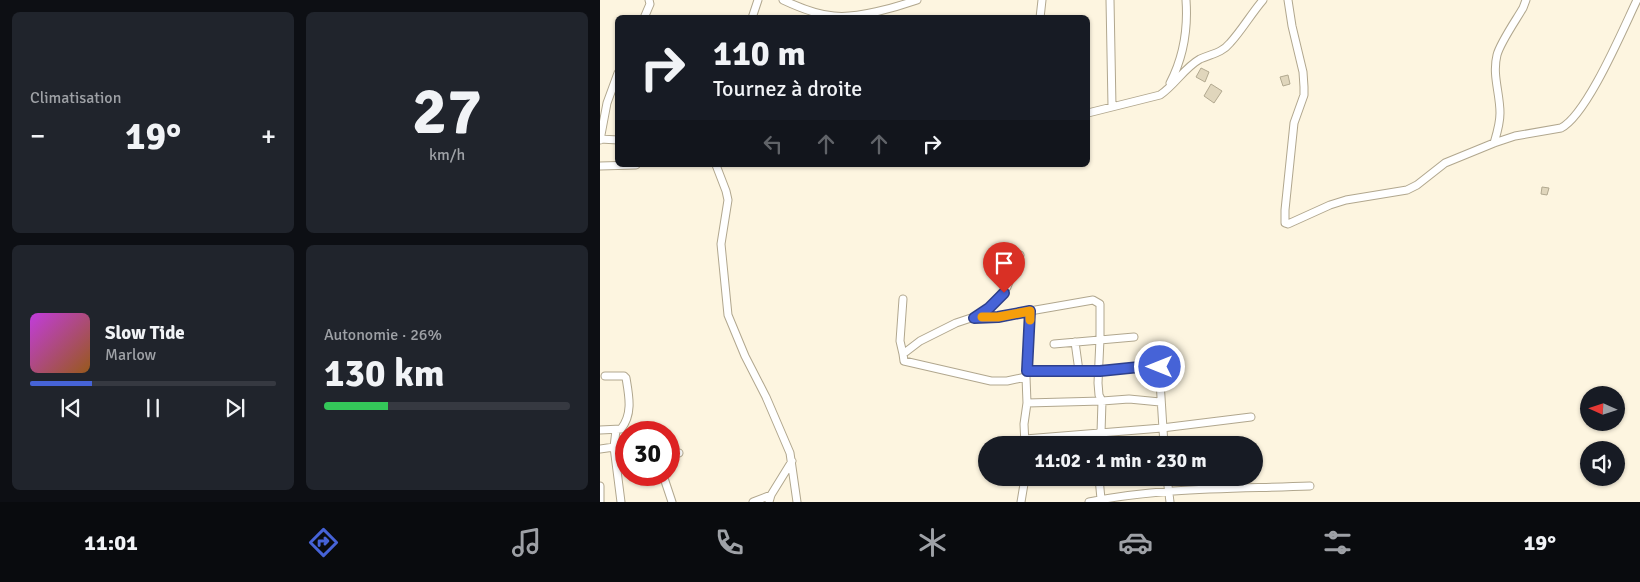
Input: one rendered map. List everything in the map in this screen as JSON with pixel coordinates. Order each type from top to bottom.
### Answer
[{"type":"street","points":[[645,15],[650,4],[649,0]]},
{"type":"street","points":[[753,15],[758,0]]},
{"type":"street","points":[[783,0],[829,15]]},
{"type":"street","points":[[861,15],[917,0]]},
{"type":"street","points":[[1040,15],[1042,0]]},
{"type":"street","points":[[1110,0],[1112,106]]},
{"type":"street","points":[[1167,90],[1174,75],[1186,29],[1186,0]]},
{"type":"street","points":[[1090,112],[1152,98],[1167,90],[1198,60],[1221,51],[1230,45],[1262,0]]},
{"type":"street","points":[[1288,0],[1303,72],[1304,86],[1304,96],[1294,123],[1285,210],[1285,222],[1291,224],[1330,205],[1346,200],[1407,190],[1417,185],[1446,163],[1494,143],[1515,136],[1561,128],[1571,121],[1593,89],[1637,0]]},
{"type":"street","points":[[1494,143],[1499,128],[1500,115],[1495,66],[1497,54],[1526,0]]},
{"type":"street","points":[[615,80],[609,94],[600,139],[615,140]]},
{"type":"street","points":[[600,166],[615,166]]},
{"type":"street","points":[[717,167],[728,200],[720,244],[728,315],[790,453],[797,502]]},
{"type":"street","points":[[974,318],[989,308],[1004,293],[1020,255]]},
{"type":"street","points":[[903,299],[900,342],[904,361],[991,381],[1007,381],[1027,374],[1100,371],[1159,365],[1163,436]]},
{"type":"street","points":[[903,354],[931,335],[956,323],[974,318],[998,317],[1067,303],[1097,301],[1100,304],[1100,371],[1098,383],[1099,395],[1102,401],[1098,434]]},
{"type":"street","points":[[1025,436],[1030,311]]},
{"type":"street","points":[[1054,344],[1100,339],[1134,338]]},
{"type":"street","points":[[1076,342],[1079,371]]},
{"type":"street","points":[[605,376],[624,376],[626,378],[630,406],[627,421]]},
{"type":"street","points":[[1027,403],[1129,399],[1160,402]]},
{"type":"street","points":[[1080,436],[1250,417]]},
{"type":"street","points":[[600,430],[615,430]]},
{"type":"street","points":[[615,438],[614,447],[621,502]]},
{"type":"street","points":[[600,448],[614,447]]},
{"type":"street","points":[[753,502],[770,499],[792,462]]},
{"type":"street","points":[[600,486],[600,502]]},
{"type":"street","points":[[667,486],[672,502]]},
{"type":"street","points":[[1021,502],[1024,486]]},
{"type":"street","points":[[1100,486],[1101,499]]},
{"type":"street","points":[[1168,486],[1170,502]]},
{"type":"street","points":[[1090,502],[1169,491],[1310,486]]},
{"type":"building","points":[[1201,68],[1209,72],[1205,82],[1196,77]]},
{"type":"building","points":[[1288,75],[1290,84],[1283,86],[1280,77]]},
{"type":"building","points":[[1211,84],[1222,91],[1214,103],[1204,96]]},
{"type":"building","points":[[1542,187],[1549,188],[1547,195],[1541,194]]},
{"type":"slow traffic","points":[[982,317],[998,317],[1030,311],[1030,320]]},
{"type":"route","points":[[1004,293],[989,308],[974,318],[998,317],[1030,311],[1027,371],[1100,371],[1159,365],[1160,367]]}]
